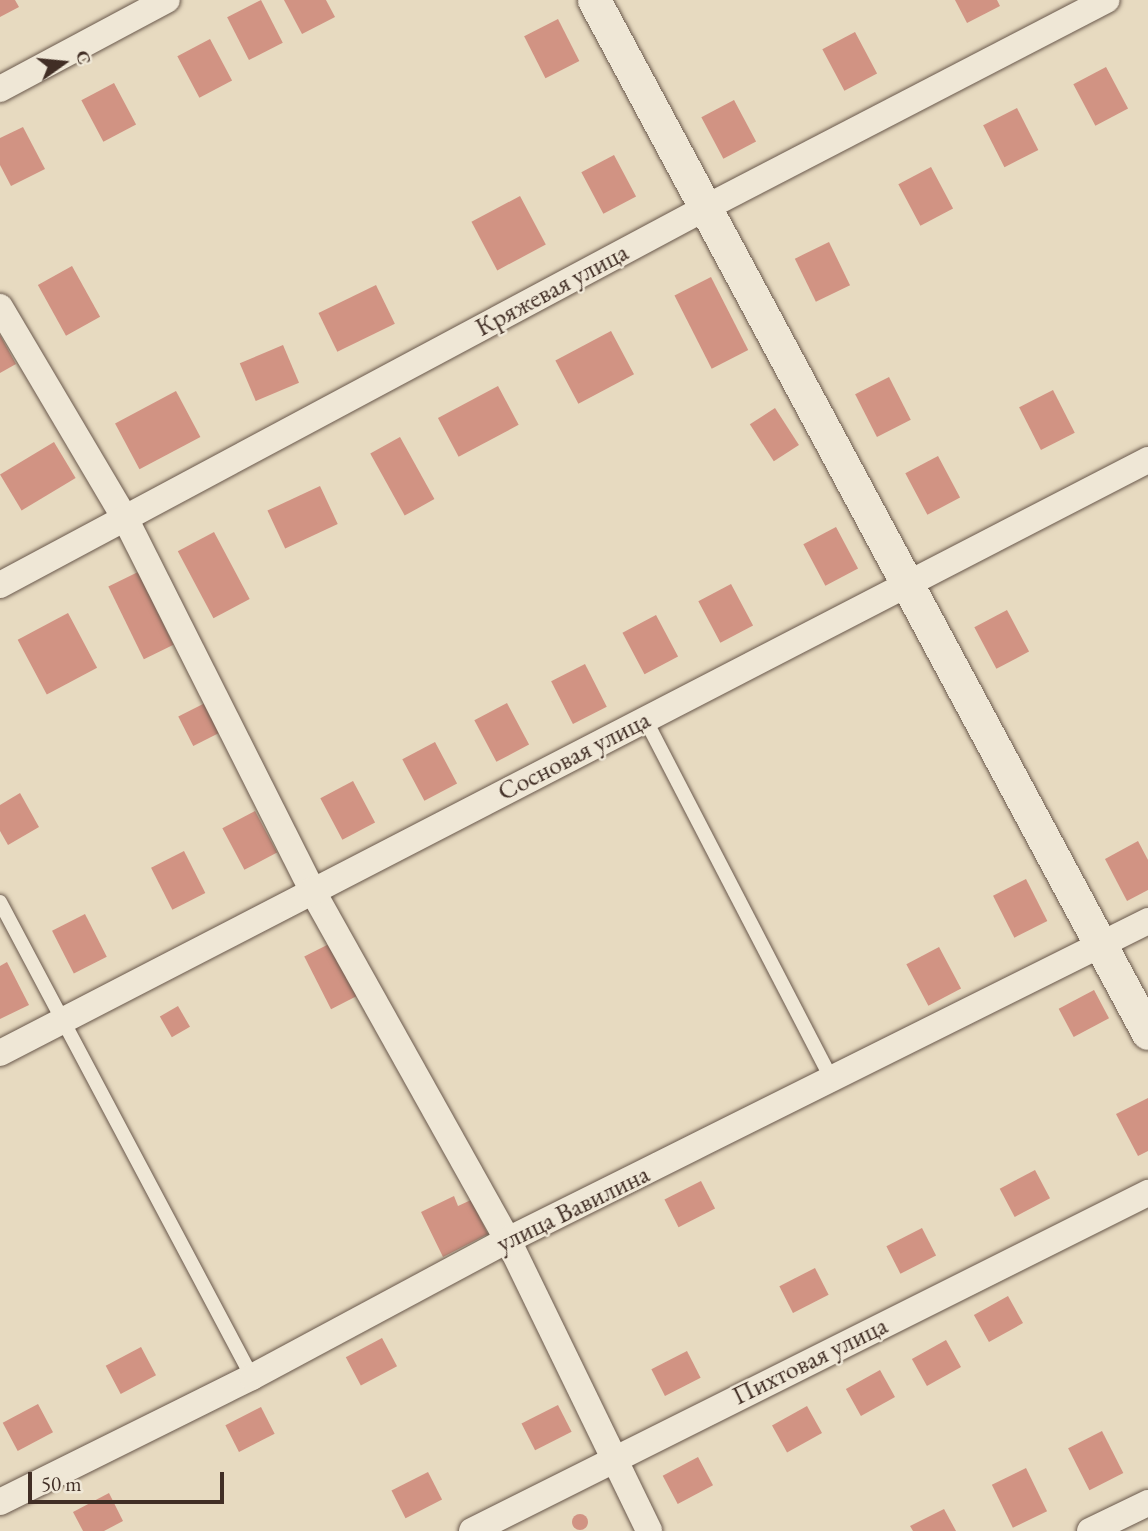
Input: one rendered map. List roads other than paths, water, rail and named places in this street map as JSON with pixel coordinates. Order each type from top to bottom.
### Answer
[{"type":"street","points":[[0,89],[167,0]]},
{"type":"street","points":[[594,0],[1148,1033]]},
{"type":"street","name":"Кряжевая улица","points":[[0,585],[707,207],[1107,0]]},
{"type":"street","points":[[0,307],[126,520],[312,890],[508,1240],[649,1531]]},
{"type":"street","name":"Сосновая улица","points":[[0,1053],[1148,460]]},
{"type":"street","name":"улица Вавилина","points":[[0,1502],[252,1377],[508,1240],[833,1081],[1148,921]]},
{"type":"street","name":"Пихтовая улица","points":[[472,1531],[1148,1194]]},
{"type":"street","points":[[1090,1531],[1148,1503]]},
{"type":"lane","points":[[645,719],[833,1081]]},
{"type":"lane","points":[[0,902],[252,1377]]}]
